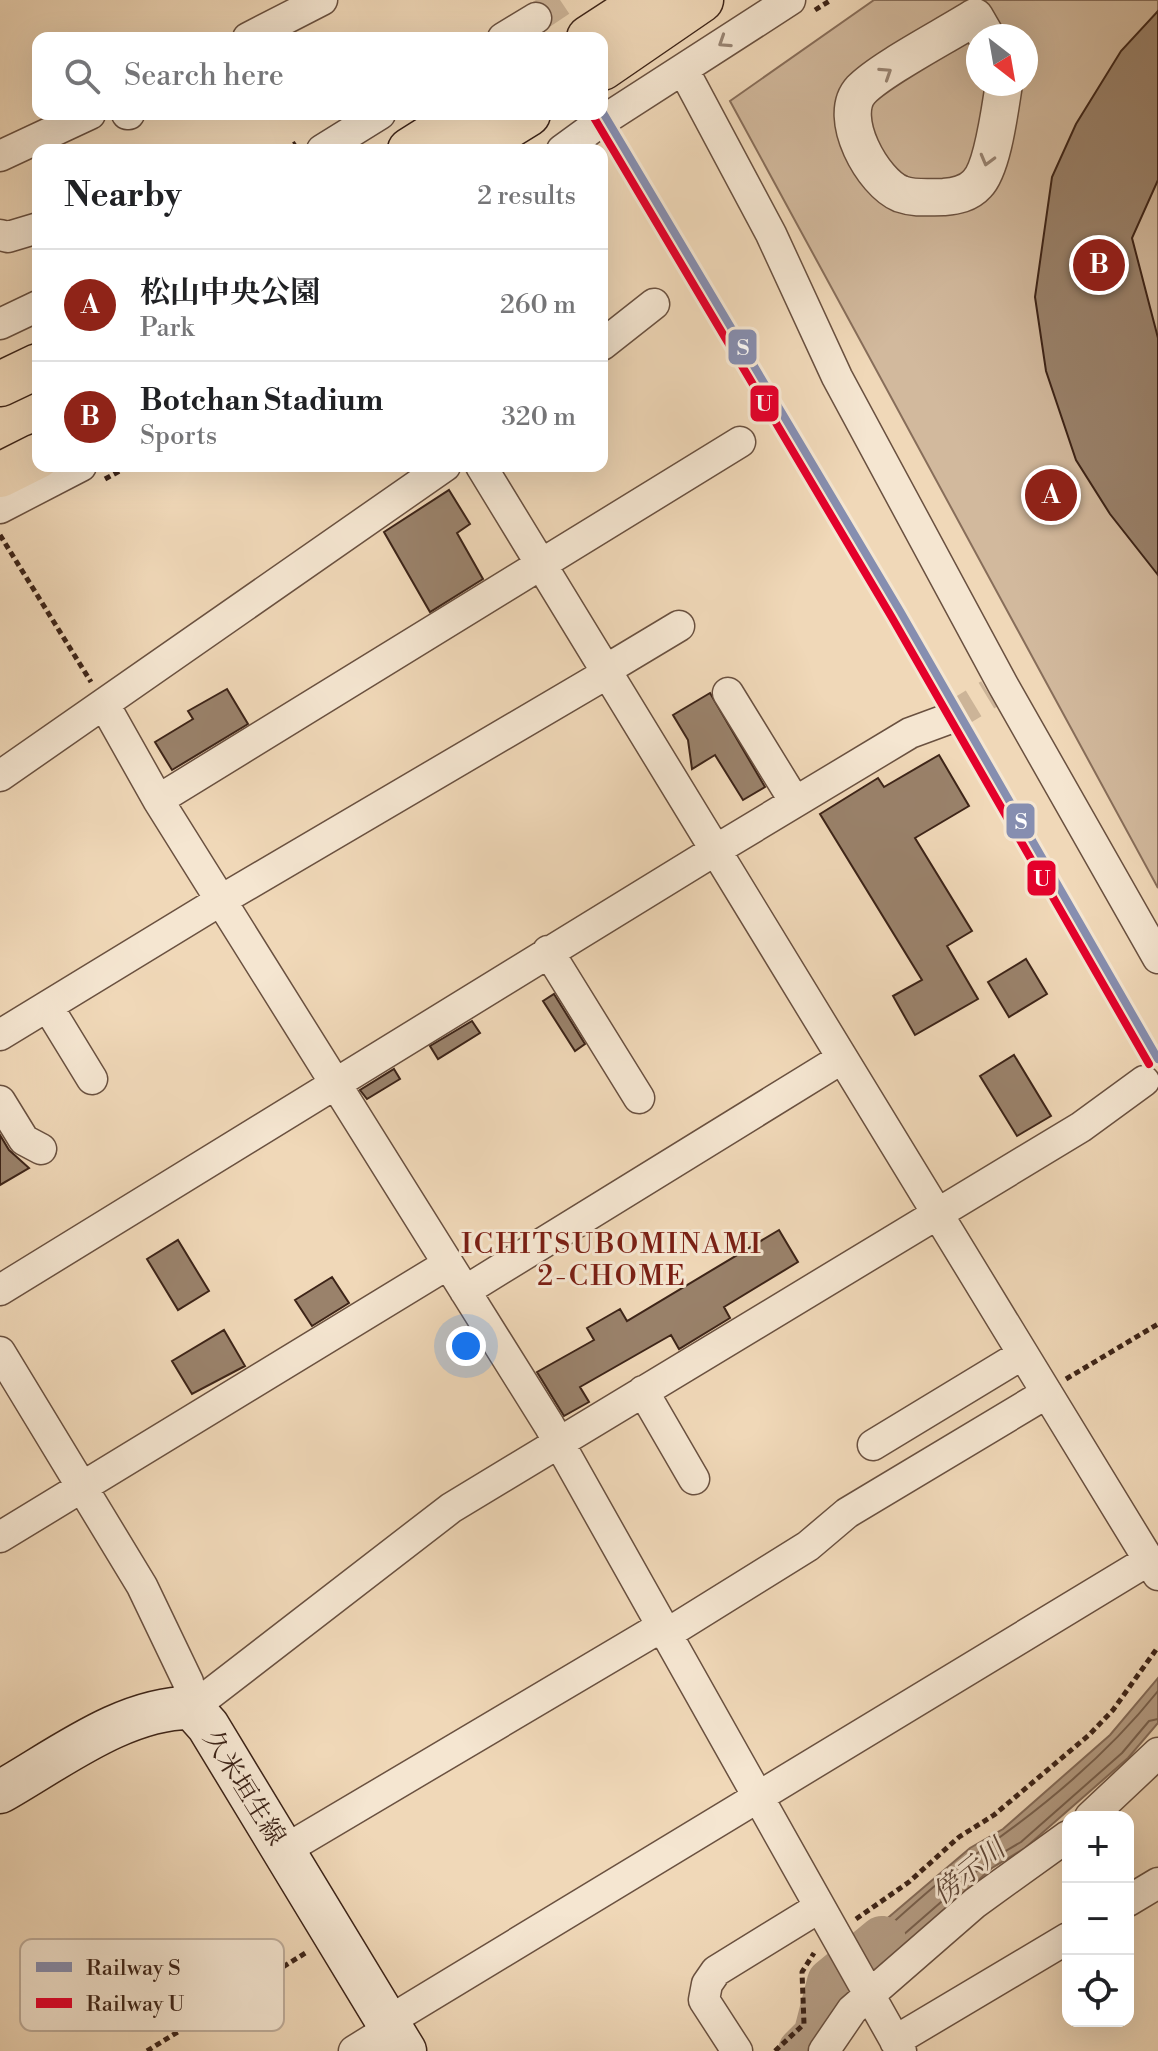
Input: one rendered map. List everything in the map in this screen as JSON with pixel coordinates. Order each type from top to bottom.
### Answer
[{"type":"highway","points":[[608,51],[647,0]]},
{"type":"highway","points":[[608,55],[701,0]]},
{"type":"highway","points":[[418,144],[457,120]]},
{"type":"highway","points":[[480,144],[518,120]]},
{"type":"highway","points":[[507,144],[538,120]]},
{"type":"highway","points":[[0,359],[32,346]]},
{"type":"highway","points":[[0,384],[32,369]]},
{"type":"highway","points":[[0,411],[32,401]]},
{"type":"highway","points":[[0,475],[32,459]]},
{"type":"main road","name":"久米垣生線","points":[[0,1792],[114,1728],[163,1710],[192,1708],[208,1726],[395,2034]]},
{"type":"street","points":[[260,32],[322,0]]},
{"type":"street","points":[[608,117],[790,0]]},
{"type":"street","points":[[513,32],[536,18]]},
{"type":"street","points":[[966,30],[860,91],[853,107],[852,127],[860,148],[898,193],[916,198],[966,193],[979,183],[985,169],[1001,96]]},
{"type":"street","points":[[683,69],[771,234],[837,377],[996,690],[1158,958]]},
{"type":"street","points":[[0,156],[77,120]]},
{"type":"street","points":[[332,144],[370,120]]},
{"type":"street","points":[[570,144],[603,120]]},
{"type":"street","points":[[0,235],[8,237],[32,230]]},
{"type":"street","points":[[608,340],[654,304]]},
{"type":"street","points":[[0,324],[32,309]]},
{"type":"street","points":[[158,800],[740,442]]},
{"type":"street","points":[[0,508],[69,472]]},
{"type":"street","points":[[1,772],[104,704],[436,472]]},
{"type":"street","points":[[354,2051],[395,2034],[758,1800],[1153,1567],[485,472]]},
{"type":"street","points":[[3,1027],[48,1007],[679,626]]},
{"type":"street","points":[[728,693],[795,802]]},
{"type":"street","points":[[104,704],[158,800],[223,899],[556,1443],[898,2046],[1062,1942]]},
{"type":"street","points":[[0,1290],[334,1081],[795,802],[910,733],[948,719]]},
{"type":"street","points":[[548,951],[639,1098]]},
{"type":"street","points":[[48,1007],[92,1079]]},
{"type":"street","points":[[465,1291],[841,1059]]},
{"type":"street","points":[[0,1352],[142,1586],[188,1682],[192,1708],[451,1508],[1081,1127],[1144,1081]]},
{"type":"street","points":[[0,1101],[24,1140],[41,1149]]},
{"type":"street","points":[[0,1537],[448,1264]]},
{"type":"street","points":[[873,1445],[1023,1354]]},
{"type":"street","points":[[643,1391],[694,1479]]},
{"type":"street","points":[[283,1851],[808,1546],[847,1513],[1047,1392]]},
{"type":"street","points":[[1096,1811],[1158,1753]]},
{"type":"street","points":[[824,2051],[852,2010],[868,1993],[975,1903],[1062,1840]]},
{"type":"street","points":[[1134,1897],[1158,1883]]},
{"type":"street","points":[[737,2051],[704,2000],[707,1984],[716,1971],[820,1907]]},
{"type":"path","points":[[0,535],[104,704]]},
{"type":"path","points":[[1047,1392],[1158,1324]]},
{"type":"path","points":[[775,2051],[804,2024],[802,1972],[811,1955],[838,1939],[959,1837],[994,1815],[1089,1735],[1113,1710],[1158,1647]]},
{"type":"path","points":[[284,1966],[335,1935]]},
{"type":"path","points":[[147,2051],[179,2031]]},
{"type":"shaded area","points":[[874,0],[1158,0],[1158,888],[730,101]]},
{"type":"water","points":[[1158,1678],[1158,1723],[1128,1758],[1067,1811],[1062,1811],[1062,1816],[1025,1848],[992,1868],[850,1993],[823,1973],[970,1848],[1003,1829],[1110,1735]]},
{"type":"building","points":[[1158,11],[1158,180],[1132,238],[1158,338],[1158,575],[1110,514],[1076,460],[1046,371],[1035,297],[1052,177],[1076,124],[1121,51]]},
{"type":"building","points":[[449,490],[470,524],[457,533],[483,579],[430,612],[384,532]]},
{"type":"building","points":[[227,689],[248,724],[172,770],[155,742],[193,719],[188,711]]},
{"type":"building","points":[[710,693],[765,787],[743,800],[715,755],[692,769],[688,740],[673,715]]},
{"type":"building","points":[[939,755],[969,806],[915,838],[972,931],[947,946],[978,999],[915,1035],[893,996],[922,980],[820,814],[878,778],[884,787]]},
{"type":"building","points":[[1026,959],[1047,994],[1009,1017],[988,982]]},
{"type":"building","points":[[554,994],[585,1044],[575,1051],[543,1001]]},
{"type":"building","points":[[472,1021],[480,1033],[438,1059],[430,1046]]},
{"type":"building","points":[[1014,1055],[1051,1116],[1017,1136],[980,1076]]},
{"type":"building","points":[[394,1069],[400,1079],[367,1099],[360,1090]]},
{"type":"building","points":[[0,1135],[9,1150],[29,1168],[0,1185]]},
{"type":"building","points":[[779,1230],[798,1262],[724,1307],[730,1318],[679,1349],[671,1335],[580,1387],[589,1402],[564,1416],[537,1372],[594,1340],[587,1328],[620,1309],[627,1321]]},
{"type":"building","points":[[178,1240],[209,1291],[178,1310],[147,1259]]},
{"type":"building","points":[[332,1277],[349,1303],[312,1326],[295,1300]]},
{"type":"building","points":[[224,1330],[245,1366],[192,1394],[172,1361]]},
{"type":"waterway","name":"傍示川","points":[[802,2051],[817,2036],[831,1982],[882,1940]]},
{"type":"tunnel","points":[[536,18],[563,0]]},
{"type":"tunnel","points":[[948,719],[989,694]]},
{"type":"rail line","name":"U","points":[[595,120],[891,616],[1149,1064]]},
{"type":"rail line","name":"S","points":[[607,120],[900,611],[1158,1059]]},
{"type":"place","name":"Botchan Stadium","points":[[1099,265]]},
{"type":"place","name":"松山中央公園","points":[[1051,495]]},
{"type":"district","name":"ICHITSUBOMINAMI 2-CHOME","points":[[612,1260]]}]
